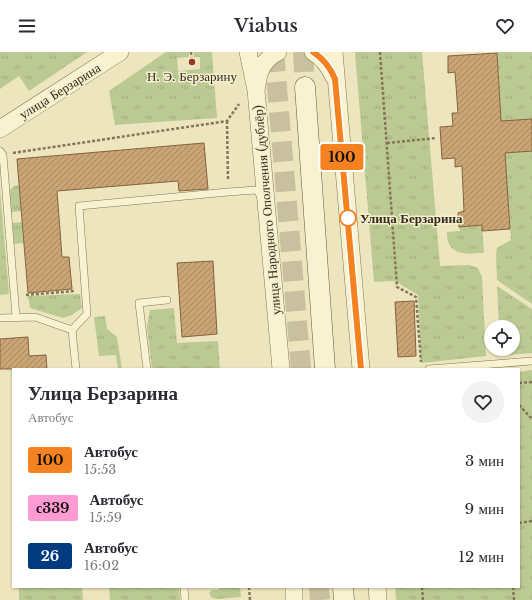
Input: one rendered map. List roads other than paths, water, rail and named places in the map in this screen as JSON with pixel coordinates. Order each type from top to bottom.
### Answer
[{"type":"main road","points":[[305,87],[325,368]]},
{"type":"main road","points":[[343,588],[344,600]]},
{"type":"street","name":"улица Берзарина","points":[[0,129],[120,52]]},
{"type":"street","name":"улица Народного Ополчения (дублёр)","points":[[248,52],[256,90],[281,368]]},
{"type":"street","points":[[256,90],[257,76],[260,69],[267,60],[278,52]]},
{"type":"street","points":[[313,52],[323,59],[330,68],[335,79]]},
{"type":"street","points":[[334,52],[335,79],[361,368]]},
{"type":"street","points":[[294,588],[294,600]]},
{"type":"street","points":[[377,588],[378,600]]},
{"type":"lane","points":[[1,153],[16,317]]},
{"type":"lane","points":[[76,368],[72,330],[87,314],[79,206],[257,190],[267,208]]},
{"type":"lane","points":[[147,368],[139,303],[167,300]]},
{"type":"lane","points":[[0,318],[35,316],[72,330]]},
{"type":"lane","points":[[442,368],[532,361]]},
{"type":"lane","points":[[184,588],[185,600]]},
{"type":"tunnel","points":[[274,52],[301,368]]},
{"type":"tunnel","points":[[303,52],[305,87]]},
{"type":"tunnel","points":[[319,588],[320,600]]},
{"type":"place","name":"Н. Э. Берзарину","points":[[192,62]]},
{"type":"place","name":"Улица Берзарина","points":[[348,218]]}]
